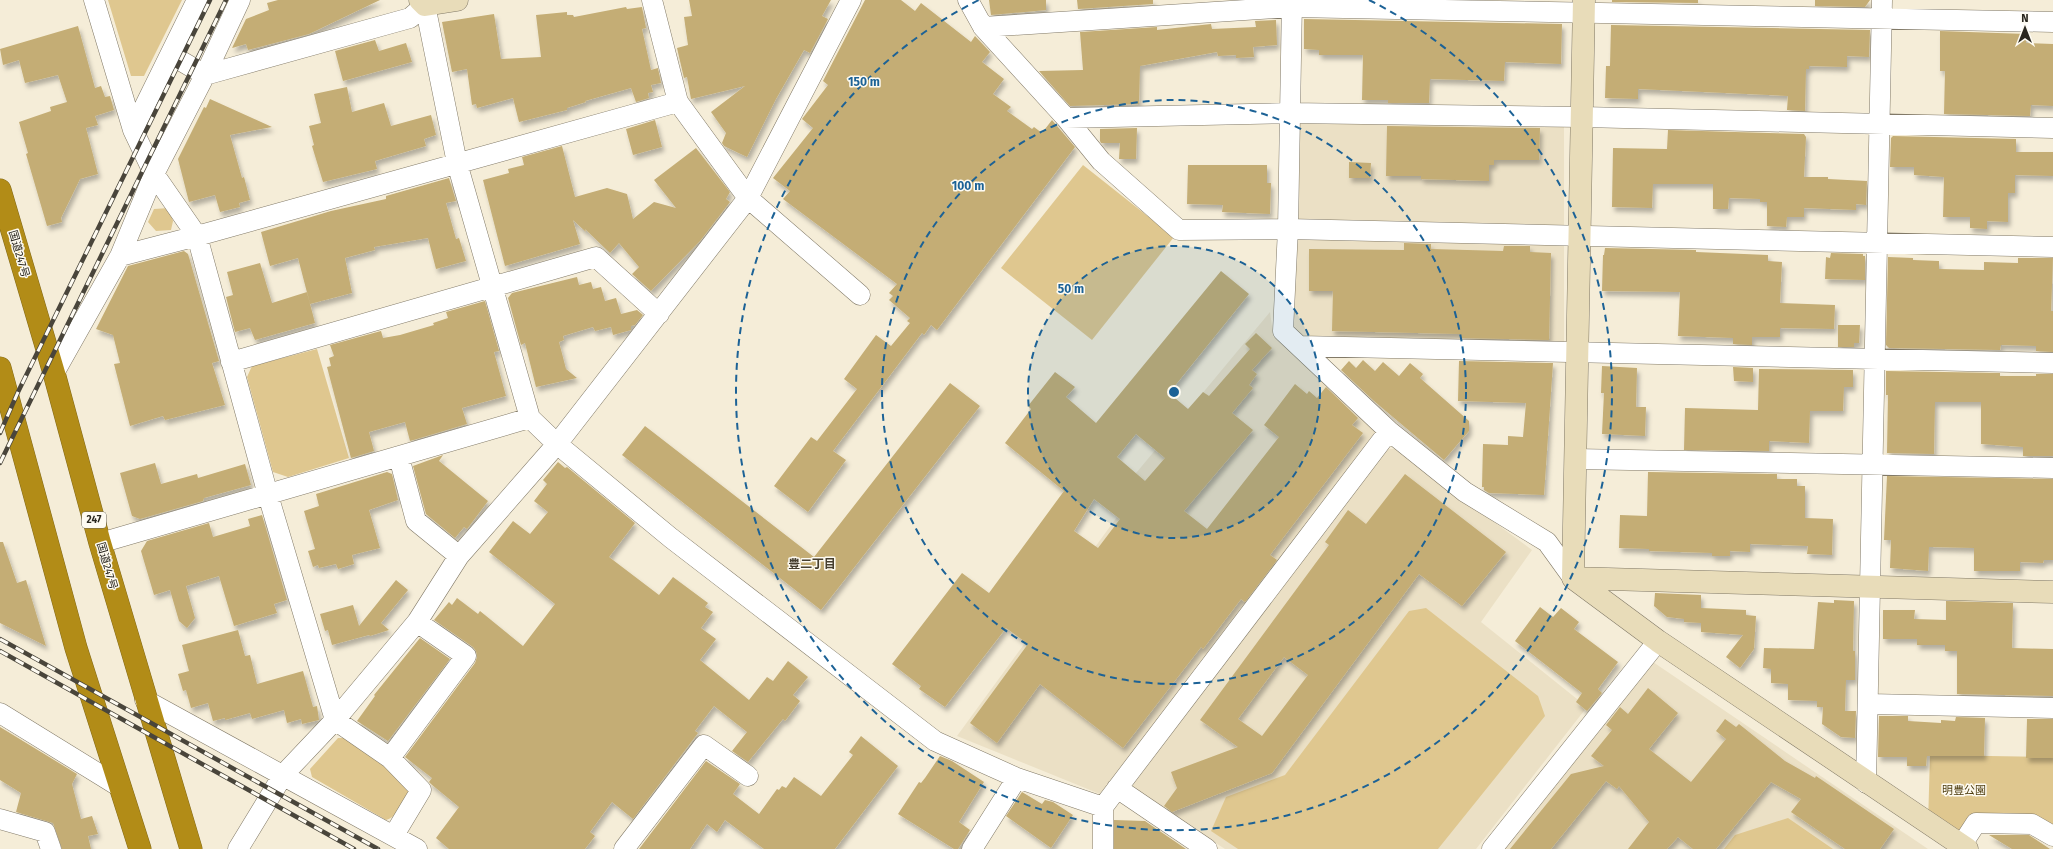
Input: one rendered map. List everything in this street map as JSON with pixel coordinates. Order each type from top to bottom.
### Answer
[{"type":"highway","name":"国道247号","points":[[0,190],[54,373],[100,543],[191,849]]},
{"type":"highway","points":[[2,385],[76,648],[140,849]]},
{"type":"street","points":[[94,0],[133,130],[154,174],[196,236],[268,495],[335,720],[390,758],[421,790],[394,835]]},
{"type":"street","points":[[133,130],[197,0]]},
{"type":"street","points":[[54,373],[120,256],[154,174],[205,75],[240,0]]},
{"type":"street","points":[[171,55],[205,75],[410,18],[423,2],[457,0]]},
{"type":"street","points":[[652,0],[678,102],[748,198],[860,295]]},
{"type":"street","points":[[239,849],[283,775],[335,720],[417,622],[459,556],[557,444],[748,198],[851,0]]},
{"type":"street","points":[[968,0],[983,27],[1066,118],[1101,161],[1179,230],[1288,229],[2053,247]]},
{"type":"street","points":[[423,2],[457,163],[530,418],[557,444],[671,538],[935,741],[1016,778],[1103,807]]},
{"type":"street","points":[[983,27],[1292,4],[1881,9],[2053,22]]},
{"type":"street","points":[[1292,4],[1288,229],[1283,331],[1389,431],[1465,492],[1547,542],[1573,578],[1658,641],[1866,783],[1964,847],[1976,823],[2032,824],[2053,836]]},
{"type":"street","points":[[1573,578],[1584,6]]},
{"type":"street","points":[[1866,783],[1869,704],[1881,9]]},
{"type":"street","points":[[120,256],[678,102]]},
{"type":"street","points":[[1066,118],[1290,112],[2053,128]]},
{"type":"street","points":[[231,362],[596,257],[659,314]]},
{"type":"street","points":[[1300,346],[2053,363]]},
{"type":"street","points":[[100,543],[530,418]]},
{"type":"street","points":[[1103,849],[1103,807],[1389,431]]},
{"type":"street","points":[[399,457],[416,521],[459,556]]},
{"type":"street","points":[[1575,459],[2053,468]]},
{"type":"street","points":[[1573,578],[1870,588],[2053,592]]},
{"type":"street","points":[[390,758],[466,656],[417,622]]},
{"type":"street","points":[[1492,849],[1658,641]]},
{"type":"street","points":[[146,700],[417,849]]},
{"type":"street","points":[[1869,704],[2053,708]]},
{"type":"street","points":[[0,713],[120,787]]},
{"type":"street","points":[[624,849],[704,744],[748,776]]},
{"type":"street","points":[[972,849],[1016,778]]},
{"type":"street","points":[[1117,788],[1207,849]]},
{"type":"street","points":[[0,819],[45,832],[50,849]]},
{"type":"shaded area","points":[[1302,117],[1564,122],[1564,344],[1299,339],[1294,329],[1295,124]]},
{"type":"shaded area","points":[[1270,312],[1273,334],[1378,431],[1378,438],[1100,794],[957,736],[1117,517],[1107,508]]},
{"type":"shaded area","points":[[1385,449],[1395,449],[1532,550],[1481,622],[1587,707],[1476,849],[1225,849],[1133,789],[1132,779]]},
{"type":"shaded area","points":[[1653,662],[1928,849],[1505,849]]},
{"type":"green space","points":[[108,0],[182,0],[144,76],[131,76]]},
{"type":"green space","points":[[1083,165],[1174,237],[1092,340],[1001,268]]},
{"type":"green space","points":[[169,208],[173,221],[171,230],[156,231],[148,222],[154,209]]},
{"type":"green space","points":[[317,349],[349,458],[288,477],[273,472],[247,377],[252,366]]},
{"type":"green space","points":[[1426,608],[1538,696],[1545,716],[1438,849],[1238,849],[1211,831],[1226,797],[1285,775],[1409,611]]},
{"type":"green space","points":[[338,738],[348,738],[410,787],[410,792],[403,807],[391,818],[386,820],[312,777],[310,769]]},
{"type":"green space","name":"明豊公園","points":[[1930,755],[2053,757],[2053,836],[1976,823],[1961,846],[1928,824]]},
{"type":"green space","points":[[1788,818],[1833,849],[1724,849],[1735,835]]},
{"type":"building","points":[[278,0],[380,0],[309,34],[248,50],[246,44],[232,48],[246,19],[269,10],[267,3]]},
{"type":"building","points":[[689,0],[831,0],[822,16],[828,19],[810,53],[804,50],[776,99],[747,157],[724,146],[722,143],[726,133],[711,112],[745,86],[691,99],[687,77],[684,78],[677,48],[688,45],[684,17],[692,16]]},
{"type":"building","points":[[865,0],[901,0],[915,11],[921,3],[971,42],[975,36],[990,52],[982,62],[1004,79],[993,94],[1011,107],[1007,111],[1032,129],[1034,127],[1042,133],[1052,120],[1075,147],[937,330],[931,325],[924,335],[922,333],[833,451],[846,460],[808,512],[774,486],[811,437],[817,441],[857,389],[844,379],[876,335],[891,346],[910,323],[907,321],[910,318],[889,300],[893,296],[889,293],[897,284],[783,199],[790,191],[773,178],[813,128],[802,119],[828,85],[823,81]]},
{"type":"building","points":[[989,0],[1046,0],[1046,10],[991,15]]},
{"type":"building","points":[[1077,0],[1153,0],[1153,4],[1078,9]]},
{"type":"building","points":[[1612,0],[1698,0],[1698,3],[1612,2]]},
{"type":"building","points":[[1815,0],[1870,0],[1865,7],[1815,6]]},
{"type":"building","points":[[626,7],[627,9],[642,7],[646,28],[642,29],[651,70],[658,68],[661,83],[651,85],[653,92],[648,93],[649,98],[636,102],[631,88],[585,101],[586,102],[567,108],[567,110],[519,122],[513,98],[477,108],[476,104],[472,105],[467,69],[452,72],[442,22],[494,14],[501,59],[541,57],[536,15],[567,12],[567,15],[573,15],[574,17]]},
{"type":"building","points":[[1304,19],[1562,24],[1561,64],[1505,62],[1504,81],[1430,79],[1429,103],[1388,103],[1388,100],[1362,100],[1363,55],[1319,55],[1319,50],[1304,49]]},
{"type":"building","points":[[1276,20],[1277,45],[1253,47],[1254,57],[1236,58],[1236,55],[1218,56],[1217,52],[1140,66],[1139,104],[1070,106],[1039,71],[1083,70],[1080,32],[1157,27],[1157,30],[1211,24],[1212,29],[1256,27],[1255,21]]},
{"type":"building","points":[[1611,25],[1870,30],[1869,57],[1847,56],[1847,67],[1809,66],[1809,69],[1806,69],[1805,111],[1787,110],[1788,96],[1638,89],[1638,99],[1605,98],[1606,66],[1610,66]]},
{"type":"building","points":[[78,26],[95,88],[101,86],[105,97],[110,96],[114,110],[95,116],[98,125],[86,128],[98,174],[80,179],[61,218],[62,222],[47,226],[26,154],[28,153],[19,122],[51,111],[50,107],[67,102],[58,75],[25,83],[19,60],[3,65],[0,49]]},
{"type":"building","points":[[1940,31],[2026,34],[2026,43],[2053,44],[2053,106],[2031,105],[2030,116],[1944,114],[1945,71],[1940,71]]},
{"type":"building","points":[[375,40],[379,51],[406,43],[412,62],[343,81],[335,51]]},
{"type":"building","points":[[347,87],[352,112],[384,103],[391,126],[431,115],[436,135],[424,139],[426,146],[375,161],[377,169],[323,182],[312,146],[314,145],[309,126],[321,123],[314,94]]},
{"type":"building","points":[[210,99],[272,127],[230,135],[250,200],[239,203],[240,207],[220,212],[215,195],[189,202],[178,159],[204,107],[206,108]]},
{"type":"building","points":[[655,120],[662,147],[633,155],[626,129]]},
{"type":"building","points":[[1387,126],[1540,128],[1539,160],[1494,160],[1494,165],[1489,165],[1489,181],[1421,179],[1421,176],[1386,176]]},
{"type":"building","points":[[1137,128],[1136,159],[1119,159],[1120,143],[1101,143],[1100,141],[1100,129]]},
{"type":"building","points":[[1668,130],[1804,134],[1806,137],[1804,177],[1828,177],[1828,179],[1867,181],[1866,205],[1856,204],[1856,210],[1804,208],[1804,217],[1787,217],[1786,227],[1767,226],[1767,202],[1760,202],[1760,199],[1729,198],[1728,209],[1713,209],[1713,184],[1653,184],[1652,208],[1612,207],[1613,148],[1667,149]]},
{"type":"building","points":[[1893,136],[2016,139],[2016,152],[2053,152],[2053,176],[2015,175],[2015,193],[2008,193],[2008,222],[1987,221],[1987,229],[1970,228],[1970,217],[1943,217],[1944,177],[1914,175],[1914,167],[1890,167],[1891,138]]},
{"type":"building","points":[[562,146],[575,197],[607,188],[627,194],[633,219],[654,202],[676,208],[654,180],[696,148],[730,192],[726,199],[730,202],[700,241],[651,291],[632,274],[639,267],[619,243],[610,253],[585,229],[586,232],[573,220],[580,244],[505,266],[483,180],[509,173],[508,169],[524,165],[522,157]]},
{"type":"building","points":[[1349,162],[1371,163],[1370,178],[1349,178]]},
{"type":"building","points":[[1188,165],[1267,165],[1267,183],[1271,183],[1270,214],[1222,212],[1223,205],[1187,204]]},
{"type":"building","points":[[449,178],[456,201],[446,203],[456,239],[459,238],[466,261],[436,269],[428,238],[374,247],[375,250],[345,258],[352,293],[310,304],[298,258],[270,266],[261,232],[331,211],[386,199],[386,196]]},
{"type":"building","points":[[1404,243],[1431,244],[1431,249],[1503,251],[1504,246],[1530,246],[1530,252],[1551,253],[1549,340],[1460,338],[1460,334],[1332,331],[1333,291],[1309,291],[1309,249],[1404,250]]},
{"type":"building","points":[[1605,248],[1696,250],[1696,252],[1768,255],[1768,261],[1782,262],[1780,303],[1835,305],[1834,329],[1780,328],[1780,337],[1752,337],[1752,345],[1733,344],[1733,338],[1678,336],[1680,292],[1602,291],[1603,255]]},
{"type":"building","points":[[184,251],[188,254],[219,361],[212,363],[225,405],[165,420],[163,416],[130,426],[114,364],[120,363],[113,335],[96,329],[128,266]]},
{"type":"building","points":[[1831,253],[1863,254],[1863,256],[1865,256],[1865,280],[1825,279],[1826,257],[1830,258]]},
{"type":"building","points":[[1888,257],[1939,261],[1939,269],[1984,270],[1984,262],[2018,263],[2018,258],[2053,258],[2051,311],[2053,311],[2053,352],[2036,351],[2036,346],[2001,345],[2000,350],[1889,348],[1886,345]]},
{"type":"building","points":[[260,263],[272,303],[307,292],[315,323],[255,340],[250,328],[235,332],[226,297],[233,295],[227,272]]},
{"type":"building","points":[[1221,271],[1249,294],[1169,393],[1188,409],[1203,392],[1209,396],[1250,349],[1245,344],[1256,333],[1272,348],[1252,370],[1257,374],[1249,385],[1253,388],[1232,413],[1253,430],[1184,511],[1207,529],[1279,437],[1264,425],[1295,384],[1307,394],[1309,391],[1317,398],[1326,387],[1358,418],[1352,425],[1363,433],[1270,555],[1277,560],[1245,602],[1241,599],[1203,649],[1201,647],[1123,748],[1040,684],[997,743],[970,723],[1028,644],[1006,628],[945,707],[919,689],[921,686],[892,664],[962,573],[989,593],[1064,491],[1005,443],[1031,409],[1028,406],[1055,372],[1075,387],[1066,397],[1096,423]],"holes":[[[1136,434],[1165,458],[1145,481],[1117,457]],[[1094,499],[1120,519],[1098,548],[1074,531]]]},
{"type":"building","points":[[577,277],[579,285],[591,282],[593,289],[601,287],[605,301],[616,298],[621,314],[637,310],[643,315],[635,325],[631,326],[631,330],[613,335],[611,327],[595,331],[593,327],[563,336],[564,340],[559,342],[566,369],[577,378],[536,387],[525,343],[521,345],[508,298],[512,293]]},
{"type":"building","points":[[485,301],[499,351],[494,352],[506,396],[462,408],[467,424],[410,441],[405,422],[369,432],[374,451],[351,458],[327,367],[331,366],[329,358],[334,356],[330,345],[381,331],[383,338],[400,335],[434,325],[433,323],[448,318],[446,312]]},
{"type":"building","points":[[1838,325],[1860,325],[1859,343],[1854,343],[1854,347],[1838,347]]},
{"type":"building","points":[[1363,360],[1375,371],[1383,362],[1399,376],[1410,363],[1423,374],[1420,378],[1469,421],[1469,431],[1444,460],[1374,401],[1341,370],[1349,361],[1356,368]]},
{"type":"building","points":[[1459,361],[1553,363],[1544,495],[1489,493],[1484,490],[1484,487],[1482,487],[1483,444],[1508,445],[1508,436],[1523,437],[1526,403],[1458,401]]},
{"type":"building","points":[[1602,366],[1637,368],[1636,407],[1646,407],[1645,436],[1602,434],[1604,393],[1601,393]]},
{"type":"building","points":[[1733,367],[1753,368],[1753,382],[1734,381]]},
{"type":"building","points":[[1759,369],[1853,370],[1853,387],[1844,387],[1843,411],[1810,411],[1809,443],[1769,441],[1769,451],[1684,450],[1685,408],[1758,410]]},
{"type":"building","points":[[1886,371],[2000,373],[2000,376],[2036,376],[2036,374],[2053,374],[2053,456],[2023,456],[2023,447],[1981,444],[1981,402],[1935,402],[1934,454],[1887,453],[1888,395],[1886,395]]},
{"type":"building","points":[[950,383],[980,406],[821,610],[622,455],[645,426],[814,557]]},
{"type":"building","points":[[443,455],[439,461],[488,501],[467,529],[464,527],[455,538],[426,514],[413,466]]},
{"type":"building","points":[[558,462],[565,468],[567,467],[635,523],[609,557],[659,595],[673,577],[708,603],[705,607],[713,612],[701,628],[716,639],[700,660],[749,700],[767,677],[773,681],[788,661],[808,677],[793,695],[800,701],[785,721],[783,719],[748,762],[732,751],[747,732],[714,706],[695,731],[698,733],[633,819],[612,802],[590,832],[595,836],[585,849],[449,849],[436,838],[459,807],[429,782],[432,778],[405,757],[475,663],[477,657],[476,651],[473,647],[434,620],[449,602],[452,605],[457,598],[478,614],[480,611],[523,646],[555,604],[489,552],[513,521],[530,534],[548,512],[534,501],[547,484],[543,480]]},
{"type":"building","points":[[155,463],[161,484],[197,474],[198,478],[245,464],[251,485],[204,498],[203,501],[140,519],[132,516],[120,473]]},
{"type":"building","points":[[387,472],[392,474],[398,500],[369,510],[380,548],[352,555],[354,564],[338,569],[336,564],[319,568],[318,565],[313,567],[308,551],[315,549],[304,511],[319,506],[316,494]]},
{"type":"building","points":[[1648,472],[1777,474],[1777,479],[1797,479],[1797,486],[1805,486],[1805,518],[1833,519],[1832,555],[1807,554],[1808,546],[1750,544],[1750,552],[1730,551],[1730,556],[1712,556],[1712,553],[1649,551],[1649,549],[1619,548],[1620,515],[1647,516]]},
{"type":"building","points":[[1405,474],[1506,552],[1462,606],[1419,574],[1272,773],[1172,812],[1164,806],[1177,788],[1171,772],[1238,747],[1200,720],[1329,545],[1325,542],[1348,510],[1366,524]],"holes":[[[1284,657],[1308,675],[1262,736],[1238,719]]]},
{"type":"building","points":[[1887,476],[2053,479],[2053,560],[2044,560],[2043,563],[2020,562],[2020,571],[1974,571],[1974,548],[1929,547],[1928,571],[1890,568],[1891,540],[1884,540]]},
{"type":"building","points":[[262,515],[287,600],[274,604],[277,613],[234,626],[219,576],[186,586],[195,618],[187,628],[179,621],[170,590],[154,595],[141,551],[147,541],[209,523],[213,537],[250,526],[248,519]]},
{"type":"building","points":[[0,542],[3,542],[17,583],[26,580],[46,646],[0,623]]},
{"type":"building","points":[[396,580],[408,590],[381,623],[389,630],[332,645],[328,630],[325,631],[320,614],[353,605],[359,626]]},
{"type":"building","points":[[1655,593],[1701,595],[1701,608],[1746,610],[1746,615],[1756,616],[1754,649],[1740,668],[1726,657],[1743,635],[1701,632],[1701,623],[1684,622],[1684,619],[1667,617],[1654,606]]},
{"type":"building","points":[[1834,600],[1854,601],[1853,651],[1855,651],[1855,680],[1846,680],[1845,711],[1856,711],[1855,738],[1841,737],[1822,724],[1823,707],[1817,707],[1817,701],[1788,700],[1788,684],[1771,683],[1771,669],[1763,668],[1764,648],[1814,649],[1818,602],[1834,603]]},
{"type":"building","points":[[1946,601],[2013,603],[2012,648],[2053,649],[2053,696],[1957,694],[1957,651],[1945,651],[1945,645],[1917,645],[1917,639],[1883,639],[1883,610],[1915,610],[1914,619],[1946,620]]},
{"type":"building","points":[[1540,607],[1553,617],[1561,608],[1579,622],[1574,629],[1618,662],[1598,689],[1602,693],[1587,711],[1576,702],[1582,693],[1515,641]]},
{"type":"building","points":[[238,630],[245,656],[250,655],[257,684],[303,671],[313,707],[317,706],[319,720],[302,724],[301,719],[287,723],[284,710],[252,719],[250,713],[225,720],[225,718],[213,721],[208,703],[191,708],[186,690],[183,691],[178,674],[189,671],[182,645]]},
{"type":"building","points":[[420,638],[450,659],[388,741],[357,721],[375,696],[374,695]]},
{"type":"building","points":[[1648,688],[1678,713],[1649,749],[1691,782],[1726,739],[1716,731],[1725,719],[1736,727],[1739,724],[1785,761],[1815,778],[1816,776],[1894,829],[1880,849],[1845,849],[1791,812],[1801,799],[1771,782],[1716,849],[1693,849],[1678,837],[1667,849],[1628,849],[1649,822],[1619,786],[1617,789],[1606,781],[1551,849],[1510,849],[1571,774],[1604,766],[1591,756],[1612,730],[1606,725],[1620,707],[1628,714]]},
{"type":"building","points":[[1879,716],[1908,716],[1908,721],[1941,723],[1941,720],[1955,721],[1956,717],[1985,718],[1984,756],[1927,756],[1926,766],[1907,766],[1907,757],[1878,757]]},
{"type":"building","points":[[2027,719],[2053,719],[2053,758],[2026,758]]},
{"type":"building","points":[[0,727],[77,774],[72,784],[81,819],[92,816],[98,834],[88,836],[91,849],[62,849],[53,823],[16,812],[21,793],[0,780]]},
{"type":"building","points":[[861,736],[898,766],[835,849],[764,849],[725,820],[717,832],[707,824],[690,849],[639,849],[706,761],[740,784],[733,794],[759,814],[777,789],[779,790],[782,786],[786,788],[794,777],[821,796],[853,755],[849,752]]},
{"type":"building","points":[[940,756],[952,761],[984,782],[959,822],[970,830],[958,849],[954,849],[898,814],[919,782],[921,783]]},
{"type":"building","points":[[1022,792],[1042,804],[1045,800],[1053,802],[1073,815],[1051,848],[1006,816]]},
{"type":"building","points":[[1114,820],[1145,821],[1186,849],[1114,849]]},
{"type":"building","points":[[1989,835],[2029,835],[2050,849],[2012,849]]},
{"type":"railway","points":[[0,433],[18,392],[210,0]]},
{"type":"railway","points":[[0,463],[226,0]]},
{"type":"railway","points":[[0,639],[378,849]]},
{"type":"railway","points":[[0,651],[354,849]]},
{"type":"district","name":"豊二丁目","points":[[812,564]]}]
